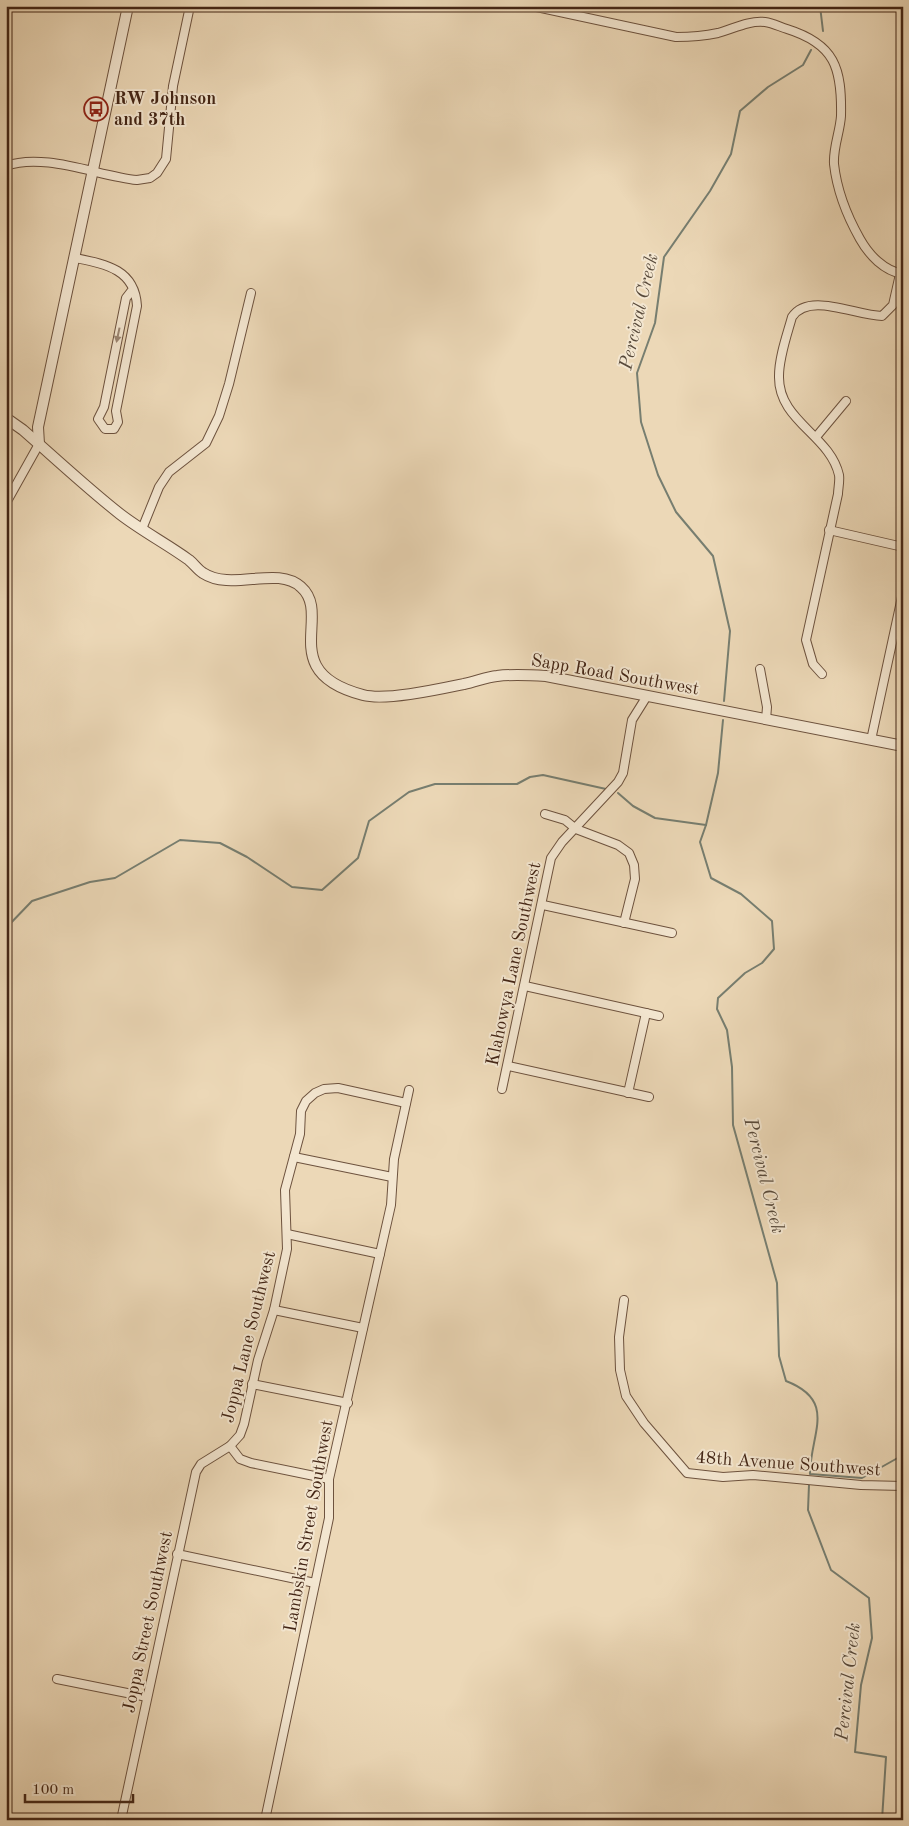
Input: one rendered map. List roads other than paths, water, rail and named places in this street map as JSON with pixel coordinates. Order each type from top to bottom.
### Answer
[{"type":"street","points":[[6,503],[39,444],[38,427],[128,6]]},
{"type":"street","points":[[6,166],[17,162],[36,162],[137,180],[150,178],[162,168],[167,149],[173,86],[190,6]]},
{"type":"street","points":[[532,6],[676,37],[695,37],[741,25],[765,22],[802,34],[826,48],[836,67],[840,85],[841,117],[834,148],[834,165],[844,205],[862,241],[874,258],[884,267],[901,274],[893,305],[882,316],[814,304],[797,309],[792,316],[779,376],[781,392],[787,406],[796,420],[826,448],[840,476],[806,640],[813,664],[822,674]]},
{"type":"street","points":[[75,258],[116,268],[132,289],[137,306],[116,411],[118,422],[114,429],[104,429],[98,419],[104,408],[126,298],[132,289]]},
{"type":"street","points":[[142,529],[159,487],[169,472],[206,443],[219,416],[230,384],[251,293]]},
{"type":"street","points":[[816,437],[846,401]]},
{"type":"street","name":"Sapp Road Southwest","points":[[6,418],[121,515],[191,561],[202,573],[215,578],[237,582],[272,578],[289,580],[301,586],[310,598],[310,649],[317,669],[330,680],[364,695],[385,696],[465,684],[496,676],[546,676],[903,746]]},
{"type":"street","points":[[829,530],[903,547]]},
{"type":"street","points":[[871,740],[903,592]]},
{"type":"street","points":[[760,669],[768,707],[766,720]]},
{"type":"street","name":"Klahowya Lane Southwest","points":[[502,1089],[551,858],[562,842],[621,778],[632,720],[647,696]]},
{"type":"street","points":[[545,814],[565,820],[576,829],[618,845],[629,853],[634,865],[635,879],[624,923]]},
{"type":"street","points":[[542,905],[672,933]]},
{"type":"street","points":[[525,986],[659,1016]]},
{"type":"street","points":[[628,1093],[646,1013]]},
{"type":"street","points":[[508,1066],[649,1098]]},
{"type":"street","name":"Joppa Lane Southwest","points":[[230,1446],[240,1435],[258,1360],[274,1310],[287,1249],[285,1190],[300,1134],[301,1111],[306,1100],[314,1092],[324,1088],[338,1088],[406,1103]]},
{"type":"street","name":"Lambskin Street Southwest","points":[[265,1820],[329,1518],[329,1479],[348,1403],[391,1205],[392,1177],[409,1090]]},
{"type":"street","points":[[294,1157],[392,1177]]},
{"type":"street","points":[[287,1234],[380,1254]]},
{"type":"street","name":"48th Avenue Southwest","points":[[624,1300],[619,1337],[620,1370],[626,1396],[644,1423],[687,1473],[723,1477],[753,1475],[861,1485],[903,1486]]},
{"type":"street","points":[[274,1310],[363,1328]]},
{"type":"street","points":[[252,1384],[348,1403]]},
{"type":"street","points":[[230,1446],[240,1459],[251,1463],[329,1479]]},
{"type":"street","name":"Joppa Street Southwest","points":[[121,1820],[196,1472],[201,1464],[230,1446]]},
{"type":"street","points":[[177,1554],[315,1583]]},
{"type":"street","points":[[57,1679],[147,1697]]},
{"type":"waterway","name":"Percival Creek","points":[[820,6],[823,31]]},
{"type":"waterway","name":"Percival Creek","points":[[724,701],[730,631],[713,556],[676,512],[658,475],[641,422],[637,373],[655,323],[664,257],[710,191],[731,154],[740,111],[768,87],[803,65],[811,50]]},
{"type":"waterway","name":"Percival Creek","points":[[723,720],[718,773],[706,825],[700,842],[711,878],[741,894],[772,921],[774,949],[762,963],[745,973],[718,998],[717,1009],[727,1030],[732,1067],[733,1125],[777,1283],[779,1356],[786,1381],[802,1389],[812,1398],[816,1409],[818,1420],[810,1474],[862,1478],[903,1455]]},
{"type":"waterway","points":[[6,928],[32,901],[90,882],[115,878],[180,840],[220,843],[247,857],[292,887],[322,890],[358,858],[369,821],[409,792],[435,784],[517,784],[530,777],[543,775],[606,789]]},
{"type":"waterway","points":[[618,793],[633,806],[655,818],[706,825]]},
{"type":"waterway","name":"Percival Creek","points":[[809,1485],[808,1510],[831,1570],[869,1598],[872,1638],[861,1685],[855,1752],[886,1757],[882,1820]]},
{"type":"place","name":"RW Johnson and 37th","points":[[96,109]]}]
